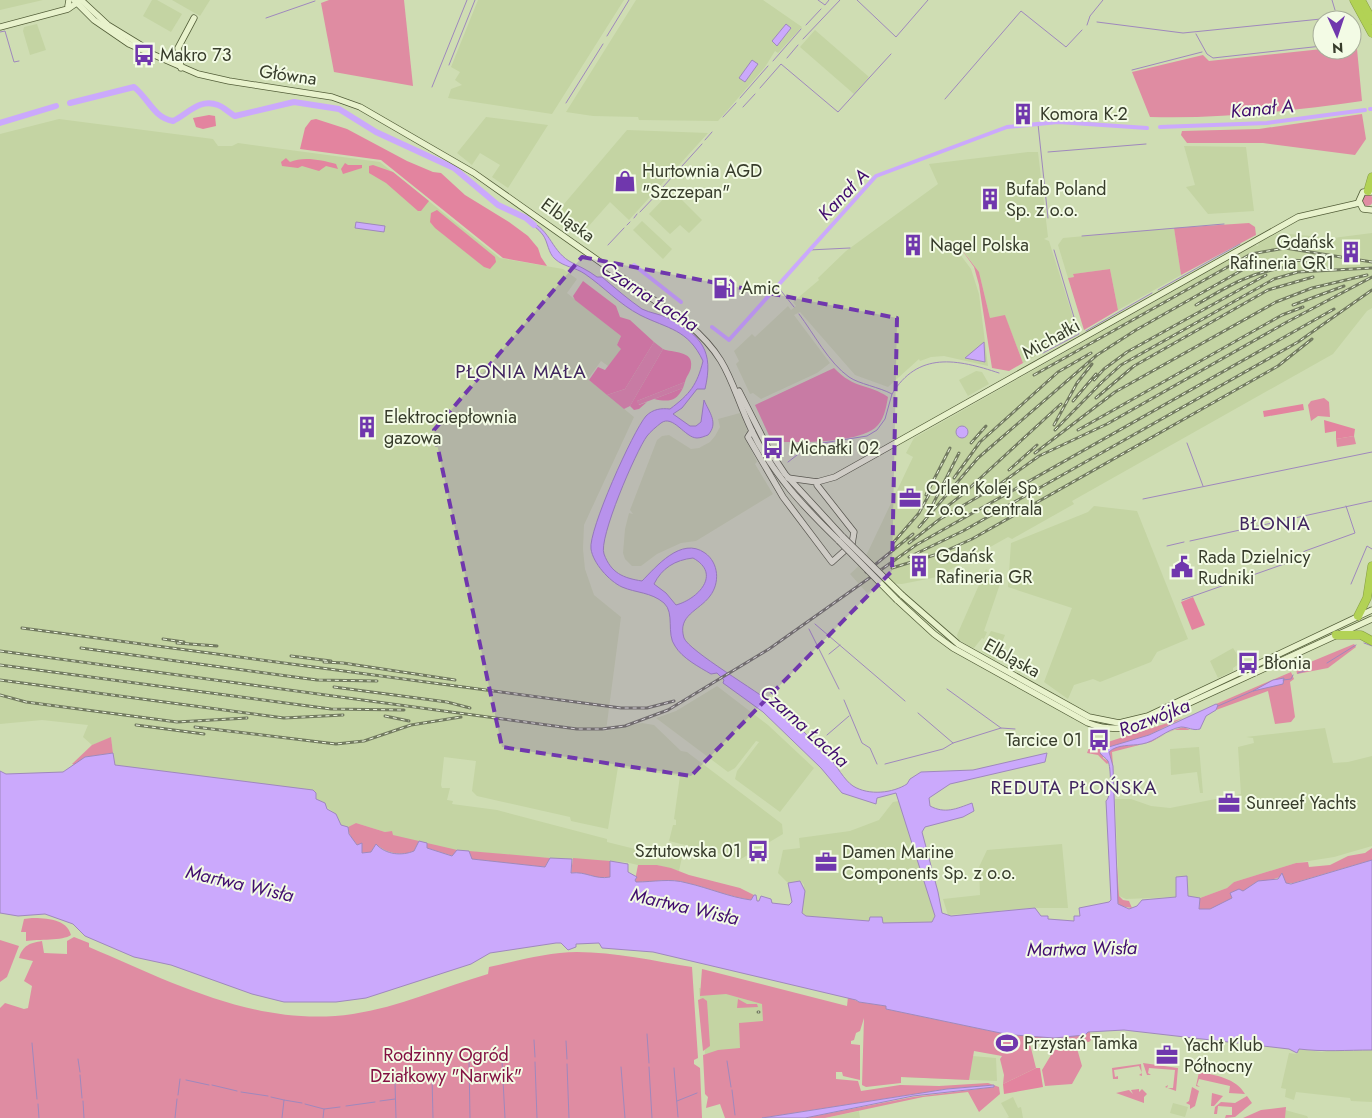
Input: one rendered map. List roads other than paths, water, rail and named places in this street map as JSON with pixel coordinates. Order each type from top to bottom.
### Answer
[{"type":"highway","points":[[1354,0],[1372,33]]},
{"type":"highway","points":[[1361,0],[1372,20]]},
{"type":"highway","points":[[1370,191],[1372,177]]},
{"type":"highway","points":[[1358,616],[1367,598],[1372,566]]},
{"type":"highway","points":[[1336,635],[1361,635],[1372,641]]},
{"type":"main road","name":"Główna","points":[[74,2],[87,3],[108,24],[154,54]]},
{"type":"main road","name":"Główna","points":[[74,2],[116,36],[181,68],[229,82],[344,100],[414,137]]},
{"type":"main road","points":[[0,27],[74,2]]},
{"type":"main road","points":[[181,68],[178,48],[194,18]]},
{"type":"main road","name":"Elbląska","points":[[414,137],[507,195],[688,324],[711,346],[748,406],[770,450],[788,478],[841,539]]},
{"type":"main road","points":[[1370,191],[1360,196],[1359,203],[1363,209],[1372,210]]},
{"type":"main road","name":"Michałki","points":[[817,482],[835,477],[1298,217],[1359,203]]},
{"type":"main road","name":"Elbląska","points":[[733,381],[752,431],[788,488],[934,634],[959,652],[1088,723],[1110,729],[1141,725],[1372,619]]},
{"type":"main road","points":[[752,431],[748,436],[780,492],[832,562],[852,544],[854,532],[817,485],[817,482],[788,478]]},
{"type":"main road","points":[[797,489],[802,480]]},
{"type":"main road","points":[[780,492],[788,488]]},
{"type":"main road","name":"Elbląska","points":[[899,597],[958,644],[1082,713],[1111,722],[1130,722],[1148,716],[1372,610]]},
{"type":"water","points":[[786,24],[791,28],[777,46],[772,41]]},
{"type":"water","points":[[752,60],[758,64],[745,82],[739,78]]},
{"type":"water","name":"Martwa Wisła","points":[[526,220],[540,228],[558,251],[569,261],[597,277],[602,277],[642,309],[668,318],[689,331],[703,346],[706,355],[708,364],[705,389],[697,389],[682,408],[673,414],[690,426],[696,426],[701,422],[704,400],[713,422],[711,431],[708,435],[697,438],[666,421],[659,424],[647,436],[627,476],[607,531],[604,554],[610,566],[618,574],[642,581],[670,555],[678,551],[687,548],[696,549],[710,557],[717,579],[710,596],[686,619],[683,630],[684,638],[698,652],[781,711],[829,757],[853,786],[859,789],[873,792],[895,790],[907,784],[910,779],[921,772],[973,770],[1047,753],[1045,762],[950,784],[929,798],[930,806],[941,810],[951,810],[972,803],[974,811],[963,817],[925,827],[922,832],[942,913],[951,916],[1035,908],[1041,916],[1048,916],[1048,919],[1074,921],[1074,916],[1080,916],[1079,908],[1109,902],[1111,900],[1106,801],[1110,788],[1110,775],[1108,761],[1100,753],[1102,749],[1149,735],[1216,704],[1218,705],[1216,710],[1206,716],[1200,729],[1176,728],[1147,743],[1120,746],[1109,752],[1113,766],[1118,904],[1129,909],[1137,906],[1142,900],[1176,897],[1176,877],[1187,876],[1188,896],[1200,898],[1199,909],[1210,909],[1232,898],[1230,893],[1239,889],[1243,891],[1258,881],[1278,879],[1282,873],[1286,883],[1291,884],[1372,860],[1372,1050],[1326,1051],[1299,1049],[1297,1053],[1289,1049],[1124,1030],[1088,1032],[1085,1035],[1054,1038],[1014,1035],[1013,1040],[1010,1040],[1010,1035],[886,1009],[886,1006],[859,1002],[653,952],[602,948],[599,943],[576,944],[576,947],[568,950],[561,943],[556,943],[490,953],[471,964],[366,998],[336,1002],[284,1002],[252,994],[171,965],[134,957],[85,936],[73,924],[45,914],[18,916],[0,913],[0,771],[6,774],[63,772],[85,757],[113,753],[115,765],[313,790],[316,793],[316,799],[325,803],[327,809],[336,814],[341,825],[348,827],[349,834],[357,845],[362,843],[362,853],[371,852],[376,844],[380,848],[394,854],[409,853],[414,851],[419,841],[427,843],[427,848],[452,856],[457,850],[469,851],[472,859],[545,867],[550,858],[572,859],[571,873],[605,878],[610,877],[610,861],[628,864],[628,872],[637,877],[636,882],[668,880],[695,885],[743,899],[751,900],[756,895],[757,901],[759,901],[761,896],[771,899],[772,903],[789,905],[792,902],[788,883],[800,881],[805,891],[802,913],[806,916],[869,921],[870,917],[882,917],[883,923],[932,922],[935,916],[896,793],[877,798],[876,804],[842,793],[821,768],[763,712],[723,683],[724,680],[717,673],[711,674],[691,662],[678,650],[672,641],[669,612],[664,603],[659,599],[617,584],[602,571],[595,560],[591,549],[596,523],[612,481],[631,441],[646,416],[654,410],[670,409],[683,399],[695,383],[703,361],[691,342],[684,336],[632,311],[585,274],[555,259],[543,235]],"holes":[[[693,558],[706,571],[704,585],[699,592],[684,602],[676,605],[666,593],[654,584],[661,573],[675,563]]]},
{"type":"water","points":[[356,222],[385,226],[384,232],[355,228]]},
{"type":"water","points":[[984,342],[985,362],[965,358]]},
{"type":"water","points":[[960,426],[964,426],[968,432],[964,438],[960,438],[956,434],[956,430]]},
{"type":"water","points":[[1284,678],[1283,684],[1253,691],[1273,680]]},
{"type":"water","points":[[994,1085],[994,1087],[913,1096],[805,1118],[762,1118],[947,1089]]},
{"type":"waterway","points":[[432,87],[467,0]]},
{"type":"waterway","points":[[449,65],[475,0]]},
{"type":"waterway","points":[[607,36],[629,0]]},
{"type":"waterway","points":[[818,0],[825,5],[829,0]]},
{"type":"waterway","points":[[803,39],[840,0]]},
{"type":"waterway","points":[[857,0],[896,37],[928,0]]},
{"type":"waterway","points":[[1087,25],[1090,16],[1103,0]]},
{"type":"waterway","points":[[1332,0],[1335,10]]},
{"type":"waterway","points":[[266,18],[315,1]]},
{"type":"waterway","points":[[806,25],[821,9]]},
{"type":"waterway","points":[[945,99],[1021,11],[1066,47],[1082,30]]},
{"type":"waterway","points":[[1097,22],[1183,33],[1312,20]]},
{"type":"waterway","points":[[773,61],[801,29]]},
{"type":"waterway","points":[[0,32],[5,31],[14,62],[19,61]]},
{"type":"waterway","points":[[1196,34],[1207,54],[1213,58],[1312,47]]},
{"type":"waterway","points":[[566,103],[603,44]]},
{"type":"waterway","points":[[787,58],[798,45]]},
{"type":"waterway","points":[[1132,70],[1202,52]]},
{"type":"waterway","points":[[760,88],[781,64],[838,112],[891,54]]},
{"type":"waterway","points":[[740,98],[768,66]]},
{"type":"waterway","name":"Czarna Łacha","points":[[70,103],[134,87],[156,112],[166,119],[173,121],[199,105],[211,103],[222,107],[235,116],[294,102],[339,109],[376,132],[454,168],[498,205],[526,218],[534,225]]},
{"type":"waterway","points":[[743,107],[755,94]]},
{"type":"waterway","points":[[723,117],[736,103]]},
{"type":"waterway","name":"Czarna Łacha","points":[[0,123],[56,106]]},
{"type":"waterway","name":"Kanał A","points":[[1160,127],[1267,123],[1365,110]]},
{"type":"waterway","name":"Kanał A","points":[[712,327],[729,340],[876,176],[1007,127],[1058,122],[1147,128]]},
{"type":"waterway","points":[[1038,124],[1048,218]]},
{"type":"waterway","points":[[705,140],[712,132]]},
{"type":"waterway","points":[[663,187],[702,144]]},
{"type":"waterway","points":[[1048,152],[1146,144]]},
{"type":"waterway","points":[[640,212],[658,193]]},
{"type":"waterway","points":[[634,218],[637,214]]},
{"type":"waterway","points":[[627,225],[630,222]]},
{"type":"waterway","points":[[1082,236],[1224,224]]},
{"type":"waterway","points":[[608,245],[624,228]]},
{"type":"waterway","points":[[1158,290],[1240,244]]},
{"type":"waterway","points":[[809,250],[850,248]]},
{"type":"waterway","points":[[1043,353],[1079,334],[1054,250]]},
{"type":"waterway","name":"Kanał A","points":[[634,265],[681,302]]},
{"type":"waterway","points":[[778,287],[794,307]]},
{"type":"waterway","points":[[1086,331],[1152,293]]},
{"type":"waterway","points":[[788,462],[810,445],[867,436],[877,430],[885,419],[892,394],[853,379],[842,371],[828,356],[799,314]]},
{"type":"waterway","points":[[892,394],[902,380],[914,371],[926,365],[940,362],[968,364],[999,373]]},
{"type":"waterway","points":[[1187,443],[1203,486]]},
{"type":"waterway","points":[[1143,499],[1372,452]]},
{"type":"waterway","points":[[1190,541],[1372,501]]},
{"type":"waterway","points":[[1182,600],[1287,563],[1305,551],[1355,533],[1346,506]]},
{"type":"waterway","points":[[1167,546],[1184,542]]},
{"type":"waterway","points":[[1351,584],[1367,546],[1372,549]]},
{"type":"waterway","points":[[815,624],[905,701]]},
{"type":"waterway","points":[[809,629],[839,689]]},
{"type":"waterway","points":[[1364,643],[1372,646]]},
{"type":"waterway","points":[[829,654],[840,645]]},
{"type":"waterway","name":"Rozwójka","points":[[1327,663],[1356,645]]},
{"type":"waterway","name":"Rozwójka","points":[[1298,673],[1311,669]]},
{"type":"waterway","name":"Rozwójka","points":[[1283,680],[1291,679],[1293,675]]},
{"type":"waterway","points":[[947,689],[1001,728]]},
{"type":"waterway","name":"Rozwójka","points":[[1218,706],[1253,691]]},
{"type":"waterway","points":[[844,700],[862,743],[870,748],[877,764]]},
{"type":"waterway","points":[[918,713],[953,743]]},
{"type":"waterway","points":[[827,735],[849,716]]},
{"type":"waterway","points":[[885,764],[943,749],[953,743],[1001,728],[1015,729]]},
{"type":"waterway","points":[[647,1034],[649,1063]]},
{"type":"waterway","points":[[534,1040],[535,1057]]},
{"type":"waterway","points":[[566,1041],[567,1059]]},
{"type":"waterway","points":[[32,1043],[37,1099]]},
{"type":"waterway","points":[[78,1059],[80,1072]]},
{"type":"waterway","points":[[469,1059],[470,1118]]},
{"type":"waterway","points":[[502,1061],[505,1118]]},
{"type":"waterway","points":[[727,1061],[731,1087]]},
{"type":"waterway","points":[[535,1062],[537,1118]]},
{"type":"waterway","points":[[567,1064],[569,1118]]},
{"type":"waterway","points":[[621,1067],[625,1118]]},
{"type":"waterway","points":[[649,1067],[652,1118]]},
{"type":"waterway","points":[[674,1068],[678,1117]]},
{"type":"waterway","points":[[80,1075],[82,1098]]},
{"type":"waterway","points":[[432,1076],[433,1118]]},
{"type":"waterway","points":[[178,1095],[180,1079]]},
{"type":"waterway","points":[[186,1080],[209,1085]]},
{"type":"waterway","points":[[395,1082],[396,1118]]},
{"type":"waterway","points":[[212,1085],[237,1091]]},
{"type":"waterway","points":[[732,1090],[735,1115]]},
{"type":"waterway","points":[[241,1092],[268,1096]]},
{"type":"waterway","points":[[677,1101],[697,1093]]},
{"type":"waterway","points":[[271,1097],[284,1100]]},
{"type":"waterway","points":[[175,1118],[177,1099]]},
{"type":"waterway","points":[[380,1101],[395,1099]]},
{"type":"waterway","points":[[282,1118],[284,1100],[302,1103]]},
{"type":"waterway","points":[[83,1101],[84,1118]]},
{"type":"waterway","points":[[346,1106],[375,1102]]},
{"type":"waterway","points":[[38,1104],[39,1118]]},
{"type":"waterway","points":[[305,1104],[324,1109]]},
{"type":"waterway","points":[[323,1118],[324,1109],[340,1107]]},
{"type":"railway","points":[[1034,375],[1251,254],[1285,248],[1372,262]]},
{"type":"railway","points":[[919,527],[978,458],[1097,355],[1136,330],[1244,269],[1278,260],[1320,261]]},
{"type":"railway","points":[[1196,305],[1254,275],[1294,266]]},
{"type":"railway","points":[[1055,430],[1121,365],[1274,279],[1298,272],[1372,268]]},
{"type":"railway","points":[[1094,380],[1104,369],[1127,352],[1266,275]]},
{"type":"railway","points":[[1035,453],[1115,392],[1276,302],[1312,288],[1367,275]]},
{"type":"railway","points":[[1096,398],[1134,366],[1268,290],[1313,277]]},
{"type":"railway","points":[[909,543],[940,519],[1000,484],[1039,456],[1107,424],[1287,322],[1372,277]]},
{"type":"railway","points":[[1293,305],[1344,286]]},
{"type":"railway","points":[[909,557],[963,531],[1298,342],[1372,290]]},
{"type":"railway","points":[[1078,430],[1282,315],[1303,307]]},
{"type":"railway","points":[[0,651],[577,729],[602,729],[625,726],[668,710],[769,649],[916,545],[1334,309]]},
{"type":"railway","points":[[892,568],[941,553],[972,539],[1278,366],[1312,339]]},
{"type":"railway","points":[[954,478],[980,442],[1058,372],[1091,353]]},
{"type":"railway","points":[[1054,425],[1077,383],[1092,364]]},
{"type":"railway","points":[[1073,401],[1096,374]]},
{"type":"railway","points":[[940,512],[963,494],[1061,404]]},
{"type":"railway","points":[[971,443],[986,426]]},
{"type":"railway","points":[[1009,470],[1037,445]]},
{"type":"railway","points":[[926,495],[950,448]]},
{"type":"railway","points":[[933,504],[959,453]]},
{"type":"railway","points":[[893,543],[919,513],[931,491]]},
{"type":"railway","points":[[866,572],[913,534]]},
{"type":"railway","points":[[22,628],[621,708],[647,708],[674,701]]},
{"type":"railway","points":[[163,639],[184,642]]},
{"type":"railway","points":[[177,643],[217,646]]},
{"type":"railway","points":[[81,648],[317,680],[377,681]]},
{"type":"railway","points":[[291,656],[331,661]]},
{"type":"railway","points":[[324,662],[343,663],[455,680]]},
{"type":"railway","points":[[0,665],[331,709],[404,710]]},
{"type":"railway","points":[[0,680],[284,718],[343,715]]},
{"type":"railway","points":[[334,687],[447,702],[470,708]]},
{"type":"railway","points":[[0,695],[26,702],[177,722],[247,718]]},
{"type":"railway","points":[[385,716],[409,721]]},
{"type":"railway","points":[[195,727],[336,744],[364,741],[411,725],[461,717]]},
{"type":"railway","points":[[136,725],[204,734]]},
{"type":"place","name":"Makro 73","points":[[144,55]]},
{"type":"place","name":"Komora K-2","points":[[1023,114]]},
{"type":"place","name":"Hurtownia AGD \"Szczepan\"","points":[[625,181]]},
{"type":"place","name":"Bufab Poland Sp. z o.o.","points":[[990,199]]},
{"type":"place","name":"Nagel Polska","points":[[913,245]]},
{"type":"place","name":"Gdańsk Rafineria GR1","points":[[1351,252]]},
{"type":"place","name":"Amic","points":[[724,288]]},
{"type":"place","name":"Elektrociepłownia gazowa","points":[[367,427]]},
{"type":"place","name":"Michałki 02","points":[[773,448]]},
{"type":"place","name":"Orlen Kolej Sp. z o.o. - centrala","points":[[910,498]]},
{"type":"place","name":"Gdańsk Rafineria GR","points":[[919,566]]},
{"type":"place","name":"Rada Dzielnicy Rudniki","points":[[1182,567]]},
{"type":"place","name":"Błonia","points":[[1248,663]]},
{"type":"place","name":"Tarcice 01","points":[[1099,740]]},
{"type":"place","name":"Sunreef Yachts","points":[[1229,803]]},
{"type":"place","name":"Sztutowska 01","points":[[758,851]]},
{"type":"place","name":"Damen Marine Components Sp. z o.o.","points":[[826,862]]},
{"type":"place","name":"Przystań Tamka","points":[[1007,1043]]},
{"type":"place","name":"Yacht Klub Północny","points":[[1167,1055]]},
{"type":"district","name":"PŁONIA MAŁA","points":[[521,371]]},
{"type":"district","name":"BŁONIA","points":[[1275,523]]},
{"type":"district","name":"REDUTA PŁOŃSKA","points":[[1074,787]]},
{"type":"park label","name":"Rodzinny Ogród Działkowy \"Narwik\"","points":[[446,1065]]}]
